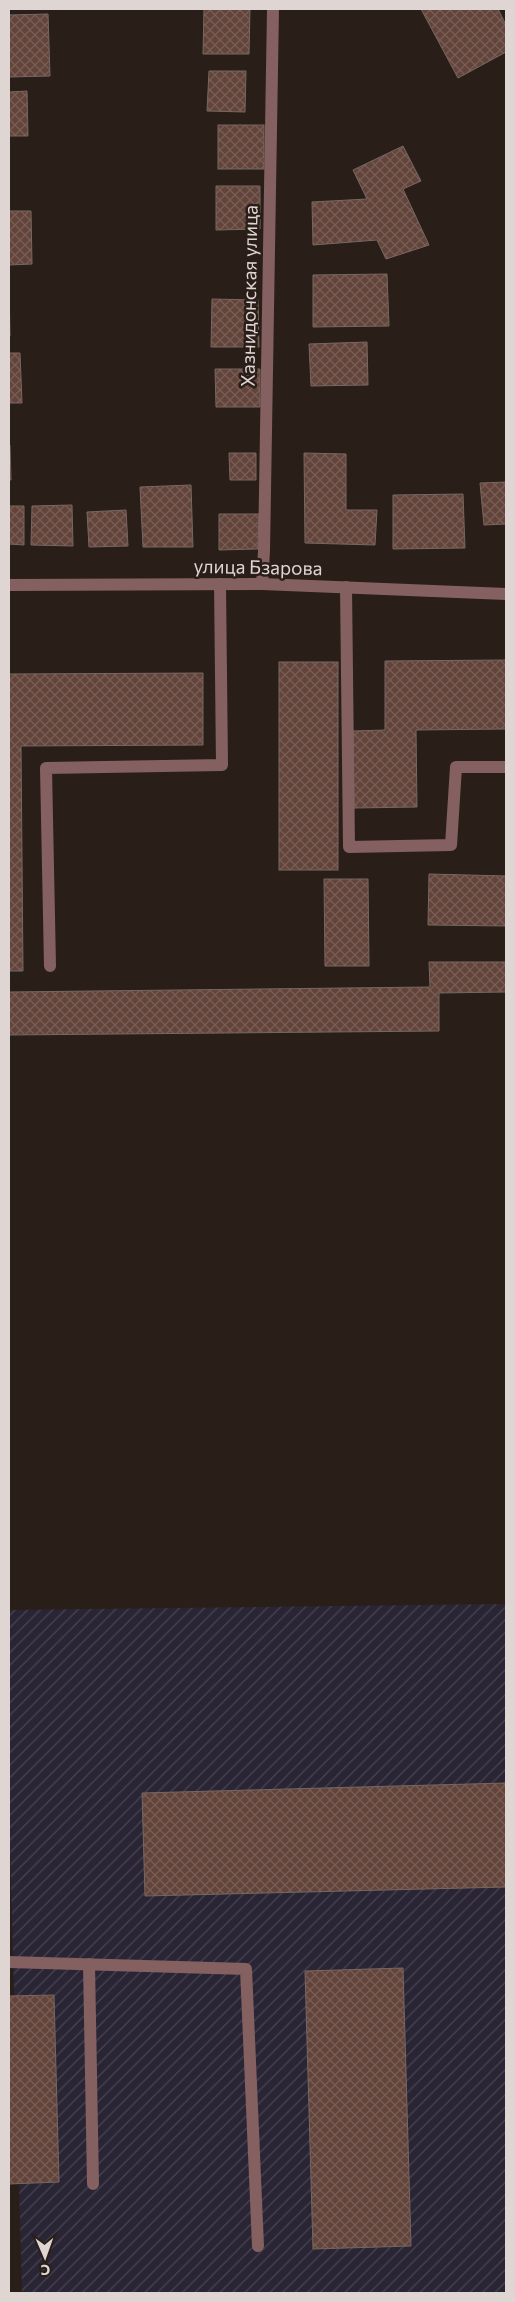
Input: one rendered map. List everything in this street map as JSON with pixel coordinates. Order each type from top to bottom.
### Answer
[{"type":"street","name":"Хазнидонская улица","points":[[262,584],[273,9]]},
{"type":"street","points":[[50,966],[46,768],[222,765],[220,584]]},
{"type":"street","name":"улица Бзарова","points":[[9,585],[262,584],[506,594]]},
{"type":"street","points":[[346,587],[349,846],[452,845],[456,767],[506,767]]},
{"type":"street","points":[[9,1962],[246,1969],[258,2246]]},
{"type":"street","points":[[89,1964],[93,2184]]},
{"type":"shaded area","points":[[506,1604],[506,2293],[22,2293],[9,1806],[9,1610]]},
{"type":"building","points":[[204,9],[250,9],[249,54],[203,54]]},
{"type":"building","points":[[421,9],[498,9],[506,25],[506,52],[458,78]]},
{"type":"building","points":[[48,14],[50,76],[9,77],[9,15]]},
{"type":"building","points":[[209,71],[246,71],[245,112],[207,111]]},
{"type":"building","points":[[27,91],[28,136],[9,136],[9,92]]},
{"type":"building","points":[[218,125],[264,125],[264,169],[218,169]]},
{"type":"building","points":[[403,146],[421,181],[403,189],[429,245],[386,259],[377,240],[313,245],[312,202],[367,199],[353,170]]},
{"type":"building","points":[[216,186],[260,186],[260,229],[216,230]]},
{"type":"building","points":[[9,211],[31,211],[32,264],[9,265]]},
{"type":"building","points":[[387,274],[389,326],[313,327],[313,275]]},
{"type":"building","points":[[9,284],[10,336],[9,336]]},
{"type":"building","points":[[212,299],[258,300],[259,347],[211,347]]},
{"type":"building","points":[[367,342],[368,385],[311,386],[309,344]]},
{"type":"building","points":[[9,353],[20,353],[22,403],[9,403]]},
{"type":"building","points":[[215,369],[260,369],[260,407],[216,407]]},
{"type":"building","points":[[10,445],[11,480],[9,480]]},
{"type":"building","points":[[229,453],[256,453],[256,480],[230,480]]},
{"type":"building","points":[[304,453],[346,454],[346,510],[377,510],[375,545],[305,543]]},
{"type":"building","points":[[506,482],[506,524],[484,525],[480,483]]},
{"type":"building","points":[[191,485],[193,547],[143,547],[140,487]]},
{"type":"building","points":[[463,494],[465,548],[393,549],[393,495]]},
{"type":"building","points":[[72,505],[73,546],[31,545],[32,506]]},
{"type":"building","points":[[9,506],[24,506],[24,545],[9,544]]},
{"type":"building","points":[[126,510],[128,546],[89,547],[87,512]]},
{"type":"building","points":[[219,514],[259,514],[258,549],[219,550]]},
{"type":"building","points":[[506,660],[506,729],[416,730],[417,807],[354,808],[353,731],[385,730],[385,661]]},
{"type":"building","points":[[279,662],[338,662],[338,870],[279,870]]},
{"type":"building","points":[[203,673],[203,745],[21,746],[23,971],[9,971],[9,674]]},
{"type":"building","points":[[429,874],[506,876],[506,926],[428,925]]},
{"type":"building","points":[[324,879],[368,879],[369,966],[325,966]]},
{"type":"building","points":[[429,962],[506,962],[506,992],[439,993],[439,1031],[9,1035],[9,992],[430,987]]},
{"type":"building","points":[[506,1783],[506,1887],[145,1896],[142,1793]]},
{"type":"building","points":[[403,1968],[411,2246],[313,2249],[305,1971]]},
{"type":"building","points":[[54,1995],[59,2182],[9,2184],[9,1996]]}]
